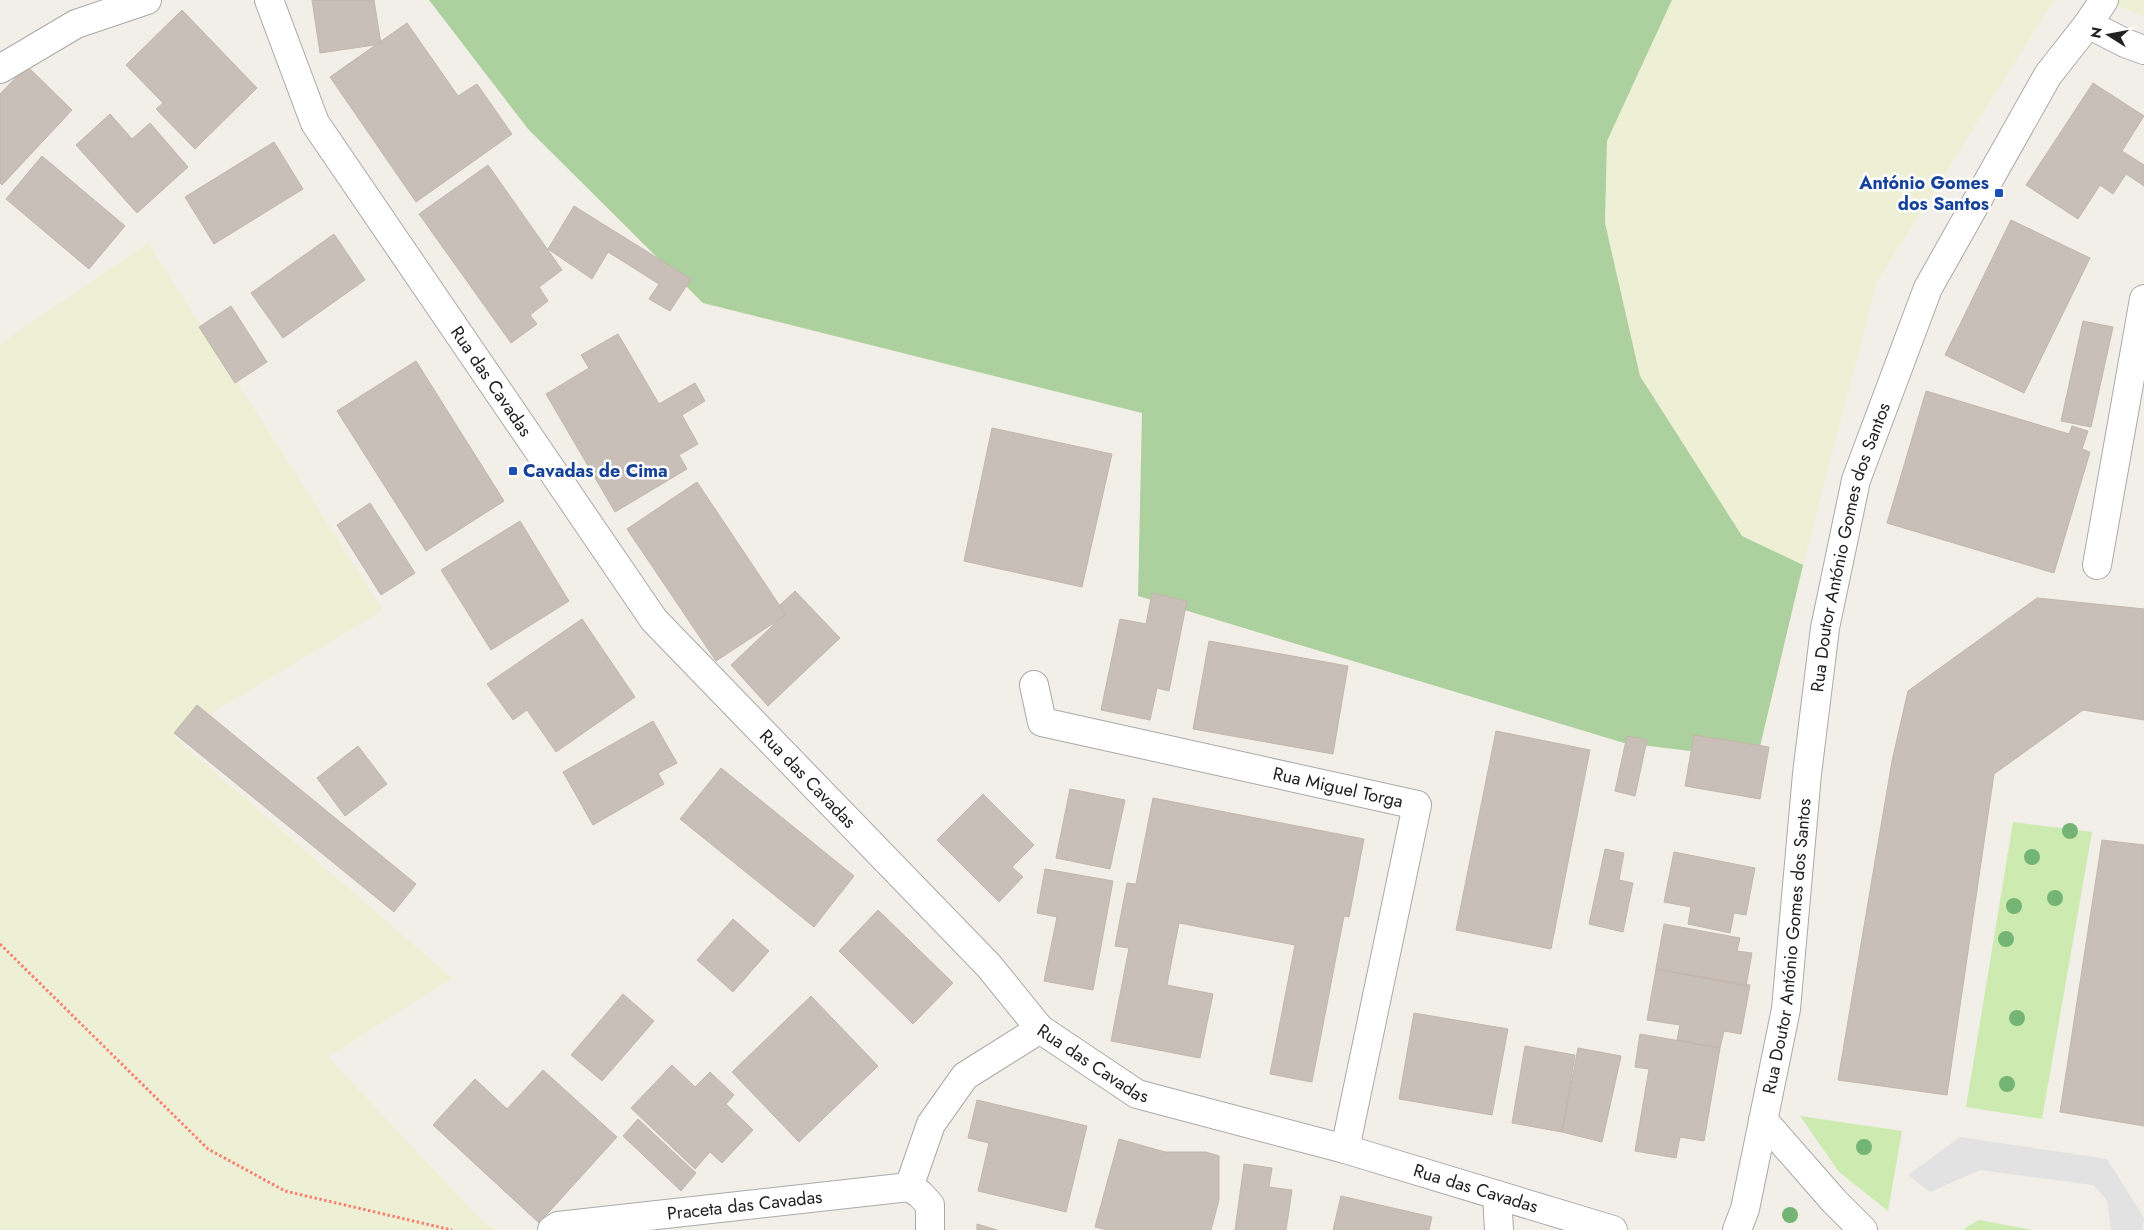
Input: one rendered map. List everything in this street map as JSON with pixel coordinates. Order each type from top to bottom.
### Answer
[{"type":"street","points":[[0,69],[76,24],[147,0]]},
{"type":"street","name":"Rua das Cavadas","points":[[269,0],[315,123],[654,620],[989,966],[1040,1028],[1137,1094],[1345,1150],[1613,1230]]},
{"type":"street","name":"Rua Doutor António Gomes dos Santos","points":[[1737,1230],[1745,1209],[1786,1009],[1807,774],[1825,628],[1856,480],[1928,288],[2048,75],[2088,24],[2104,0]]},
{"type":"street","points":[[2088,24],[2125,43],[2144,50]]},
{"type":"street","points":[[2097,566],[2144,299]]},
{"type":"street","name":"Rua Miguel Torga","points":[[1034,685],[1042,722],[1417,806],[1345,1150]]},
{"type":"street","points":[[930,1230],[930,1205],[909,1186],[931,1124],[966,1076],[1040,1028]]},
{"type":"street","points":[[1763,1120],[1834,1201],[1863,1230]]},
{"type":"street","name":"Praceta das Cavadas","points":[[552,1230],[558,1226],[909,1186]]},
{"type":"street","points":[[1497,1195],[1499,1230]]},
{"type":"path","points":[[0,944],[208,1149],[285,1191],[452,1230]]},
{"type":"green space","points":[[429,0],[1672,0],[1607,141],[1605,223],[1640,376],[1742,536],[1803,565],[1757,759],[1624,743],[1138,596],[1142,413],[703,303],[528,129]]},
{"type":"green space","points":[[1672,0],[2054,0],[1877,282],[1803,565],[1742,536],[1640,376],[1605,223],[1607,141]]},
{"type":"green space","points":[[2102,0],[2144,0],[2144,16]]},
{"type":"green space","points":[[148,243],[383,610],[173,736],[452,978],[328,1057],[483,1222],[498,1230],[0,1230],[0,344]]},
{"type":"green space","points":[[2013,822],[2092,832],[2042,1119],[1966,1107]]},
{"type":"green space","points":[[1800,1116],[1902,1131],[1888,1211],[1839,1172]]},
{"type":"green space","points":[[1979,1220],[2033,1230],[1965,1230],[1965,1228]]},
{"type":"shaded area","points":[[1960,1137],[2107,1159],[2144,1218],[2142,1230],[2111,1230],[2107,1200],[2093,1185],[1980,1170],[1930,1192],[1908,1175]]},
{"type":"building","points":[[312,0],[374,0],[381,44],[320,53]]},
{"type":"building","points":[[182,10],[257,88],[195,149],[156,109],[163,103],[126,65]]},
{"type":"building","points":[[407,23],[458,96],[477,84],[512,134],[416,202],[330,77]]},
{"type":"building","points":[[27,66],[72,110],[2,185],[0,183],[0,94]]},
{"type":"building","points":[[2093,83],[2144,116],[2122,151],[2144,165],[2144,186],[2126,174],[2113,194],[2100,185],[2078,219],[2026,185]]},
{"type":"building","points":[[110,114],[132,139],[150,123],[188,167],[137,213],[76,145]]},
{"type":"building","points":[[274,142],[303,189],[214,244],[185,197]]},
{"type":"building","points":[[42,156],[125,226],[89,269],[6,199]]},
{"type":"building","points":[[488,165],[562,270],[539,287],[548,301],[530,315],[537,324],[511,343],[419,214]]},
{"type":"building","points":[[574,206],[691,279],[670,311],[649,299],[659,284],[608,252],[592,279],[548,249]]},
{"type":"building","points":[[2011,220],[2090,258],[2024,393],[1945,355]]},
{"type":"building","points":[[334,234],[365,280],[283,338],[251,293]]},
{"type":"building","points":[[231,306],[267,362],[235,383],[199,327]]},
{"type":"building","points":[[2083,321],[2113,327],[2091,427],[2061,421]]},
{"type":"building","points":[[618,334],[659,404],[695,383],[705,401],[682,415],[698,444],[679,455],[687,469],[615,512],[546,394],[589,368],[581,355]]},
{"type":"building","points":[[416,361],[504,501],[426,551],[337,411]]},
{"type":"building","points":[[1926,391],[2069,434],[2072,426],[2088,431],[2082,449],[2090,452],[2054,573],[1887,523]]},
{"type":"building","points":[[992,428],[1112,454],[1082,587],[964,561]]},
{"type":"building","points":[[697,482],[786,615],[716,661],[627,529]]},
{"type":"building","points":[[370,503],[415,573],[381,595],[337,525]]},
{"type":"building","points":[[520,521],[569,601],[491,650],[441,570]]},
{"type":"building","points":[[795,591],[840,638],[768,706],[731,665],[786,613],[779,606]]},
{"type":"building","points":[[1152,593],[1187,601],[1169,691],[1157,688],[1150,720],[1101,710],[1120,619],[1146,624]]},
{"type":"building","points":[[2037,598],[2144,609],[2144,720],[2083,710],[1994,774],[1947,1095],[1838,1080],[1892,761],[1908,691]]},
{"type":"building","points":[[582,619],[635,697],[556,752],[527,710],[513,720],[487,684]]},
{"type":"building","points":[[1209,641],[1348,666],[1333,754],[1193,729]]},
{"type":"building","points":[[197,705],[416,884],[394,912],[174,733]]},
{"type":"building","points":[[653,721],[677,763],[658,773],[664,784],[593,825],[563,772]]},
{"type":"building","points":[[1496,731],[1590,750],[1551,949],[1456,930]]},
{"type":"building","points":[[1694,735],[1769,747],[1760,799],[1685,786]]},
{"type":"building","points":[[1627,736],[1647,740],[1635,796],[1615,791]]},
{"type":"building","points":[[358,746],[387,784],[345,816],[317,778]]},
{"type":"building","points":[[721,768],[854,876],[814,927],[680,819]]},
{"type":"building","points":[[1070,789],[1125,800],[1110,869],[1056,858]]},
{"type":"building","points":[[983,794],[1034,845],[1012,867],[1023,877],[999,902],[937,840]]},
{"type":"building","points":[[1153,798],[1364,839],[1349,917],[1344,916],[1312,1082],[1270,1074],[1295,945],[1179,923],[1167,985],[1213,994],[1200,1058],[1111,1041],[1129,948],[1115,946],[1127,883],[1136,884]]},
{"type":"building","points":[[2102,840],[2144,845],[2144,1126],[2060,1112]]},
{"type":"building","points":[[1605,849],[1624,853],[1619,880],[1633,883],[1623,932],[1589,924]]},
{"type":"building","points":[[1674,852],[1755,868],[1746,915],[1734,913],[1730,933],[1688,924],[1691,907],[1664,902]]},
{"type":"building","points":[[1045,869],[1113,881],[1093,990],[1044,981],[1057,917],[1037,913]]},
{"type":"building","points":[[878,910],[953,983],[913,1024],[839,951]]},
{"type":"building","points":[[733,919],[769,951],[733,992],[697,960]]},
{"type":"building","points":[[1664,924],[1740,938],[1737,951],[1752,953],[1746,986],[1656,969]]},
{"type":"building","points":[[1656,969],[1750,985],[1741,1034],[1724,1031],[1720,1048],[1677,1040],[1680,1025],[1647,1020]]},
{"type":"building","points":[[623,994],[654,1021],[602,1081],[571,1055]]},
{"type":"building","points":[[811,996],[878,1066],[799,1142],[732,1072]]},
{"type":"building","points":[[1414,1013],[1508,1029],[1492,1115],[1399,1099]]},
{"type":"building","points":[[1640,1034],[1720,1048],[1704,1141],[1680,1137],[1676,1158],[1635,1151],[1649,1069],[1635,1067]]},
{"type":"building","points":[[1525,1046],[1575,1055],[1562,1132],[1512,1123]]},
{"type":"building","points":[[1578,1048],[1621,1056],[1602,1142],[1562,1132]]},
{"type":"building","points":[[672,1065],[695,1087],[710,1072],[734,1095],[726,1104],[753,1130],[722,1163],[710,1152],[695,1169],[631,1108]]},
{"type":"building","points":[[543,1070],[617,1137],[539,1223],[433,1125],[475,1079],[507,1109]]},
{"type":"building","points":[[977,1100],[1087,1126],[1066,1212],[978,1191],[989,1143],[968,1138]]},
{"type":"building","points":[[638,1119],[696,1173],[681,1191],[623,1136]]},
{"type":"building","points":[[1119,1139],[1165,1152],[1206,1152],[1219,1156],[1219,1200],[1211,1230],[1107,1230],[1095,1227]]},
{"type":"building","points":[[1244,1164],[1272,1168],[1269,1187],[1292,1190],[1286,1230],[1235,1230]]},
{"type":"building","points":[[1341,1196],[1432,1217],[1429,1230],[1333,1230]]},
{"type":"building","points":[[977,1224],[997,1230],[977,1230]]},
{"type":"place","name":"António Gomes dos Santos","points":[[1999,193]]},
{"type":"place","name":"Cavadas de Cima","points":[[513,471]]}]
